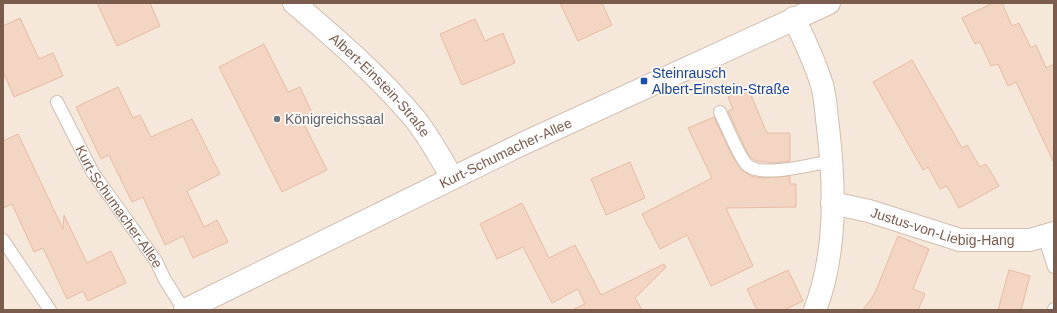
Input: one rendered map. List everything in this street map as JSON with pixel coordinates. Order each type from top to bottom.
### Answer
[{"type":"street","name":"Albert-Einstein-Straße","points":[[294,3],[323,27],[386,86],[415,119],[452,178]]},
{"type":"street","name":"Kurt-Schumacher-Allee","points":[[184,310],[608,103],[820,5]]},
{"type":"street","points":[[794,18],[813,57],[822,87],[832,161],[830,257],[822,293],[815,310]]},
{"type":"street","name":"Justus-von-Liebig-Hang","points":[[832,203],[869,211],[960,240],[1030,240],[1049,234]]},
{"type":"lane","name":"Kurt-Schumacher-Allee","points":[[57,102],[93,173],[156,261],[165,280],[184,310]]},
{"type":"lane","points":[[720,112],[746,164],[757,171],[774,171],[832,161]]},
{"type":"lane","points":[[1049,234],[1054,267]]},
{"type":"lane","points":[[3,240],[50,310]]},
{"type":"shaded area","points":[[3,3],[1054,3],[1054,310],[3,310]]},
{"type":"building","points":[[97,3],[150,3],[160,26],[117,46]]},
{"type":"building","points":[[560,3],[602,3],[612,25],[578,41]]},
{"type":"building","points":[[993,3],[1002,3],[1012,26],[1019,23],[1031,48],[1036,45],[1046,68],[1054,64],[1054,163],[1016,82],[1008,86],[998,64],[991,66],[980,42],[975,44],[962,18]]},
{"type":"building","points":[[20,18],[39,59],[53,53],[63,76],[14,97],[3,71],[3,26]]},
{"type":"building","points":[[475,19],[485,41],[503,33],[515,63],[462,85],[440,34]]},
{"type":"building","name":"Königreichssaal","points":[[264,44],[288,92],[300,87],[314,117],[303,122],[327,170],[282,192],[219,67]]},
{"type":"building","points":[[912,60],[962,148],[967,145],[980,167],[986,164],[999,186],[959,208],[947,186],[940,189],[928,167],[923,170],[873,82]]},
{"type":"building","points":[[118,87],[133,118],[140,115],[151,137],[192,119],[220,174],[187,191],[204,227],[217,220],[228,242],[193,258],[183,236],[165,245],[143,197],[132,202],[120,178],[121,176],[119,176],[109,155],[101,159],[76,107]]},
{"type":"building","points":[[748,88],[767,133],[790,133],[790,161],[774,163],[756,161],[751,158],[746,150],[728,111],[733,109],[728,97]]},
{"type":"building","points":[[714,117],[733,157],[742,170],[751,176],[761,178],[790,176],[790,184],[796,184],[796,207],[726,208],[753,266],[711,286],[687,235],[660,249],[642,214],[712,178],[688,128]]},
{"type":"building","points":[[18,134],[63,229],[64,215],[87,263],[111,251],[126,283],[88,301],[83,291],[67,299],[43,248],[34,252],[12,204],[3,208],[3,141]]},
{"type":"building","points":[[630,162],[645,198],[606,215],[591,179]]},
{"type":"building","points":[[522,203],[549,258],[575,245],[601,295],[664,264],[666,267],[635,298],[642,310],[572,310],[585,304],[578,289],[552,303],[523,247],[497,259],[480,224]]},
{"type":"building","points":[[898,236],[929,249],[913,289],[925,294],[918,310],[863,310],[875,293]]},
{"type":"building","points":[[788,270],[803,301],[784,310],[757,310],[747,289]]},
{"type":"building","points":[[1009,270],[1030,276],[1021,310],[998,310]]},
{"type":"place","name":"Steinrausch Albert-Einstein-Straße","points":[[644,81]]},
{"type":"place","name":"Königreichssaal","points":[[277,119]]}]
